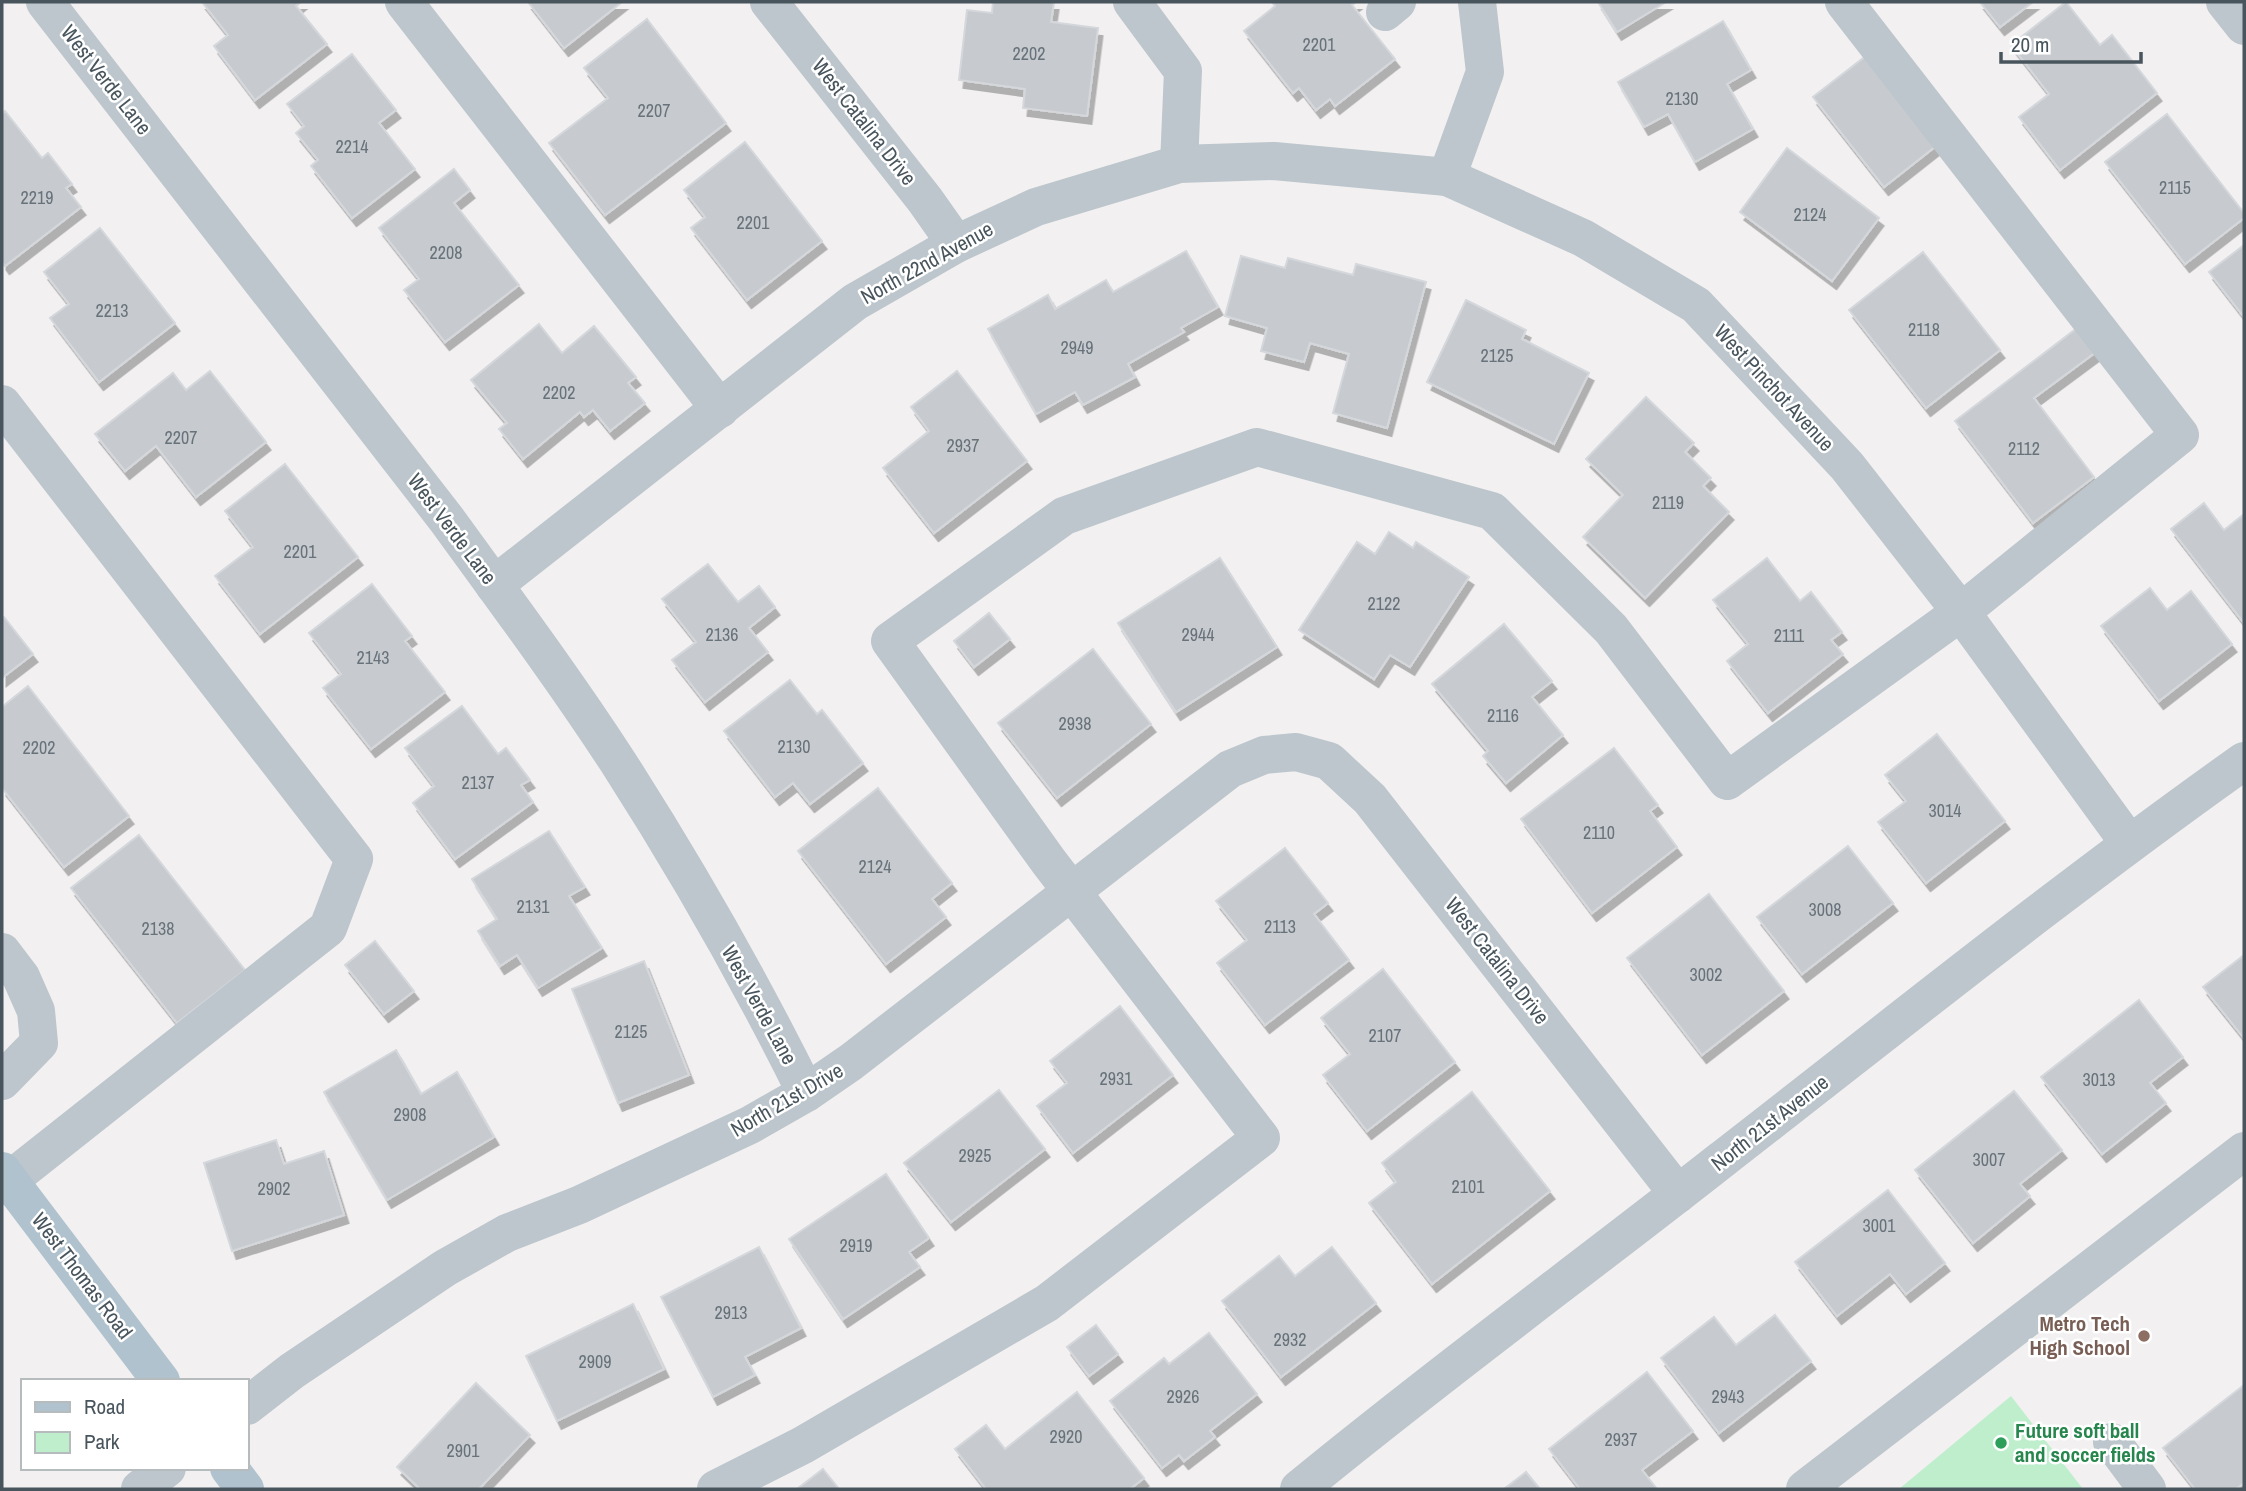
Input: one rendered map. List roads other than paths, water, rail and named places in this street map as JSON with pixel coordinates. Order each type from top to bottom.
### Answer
[{"type":"main road","name":"West Thomas Road","points":[[4,1180],[159,1379]]},
{"type":"main road","points":[[231,1470],[245,1489]]},
{"type":"street","name":"West Verde Lane","points":[[45,2],[447,520],[617,761],[681,864],[779,1038],[806,1093]]},
{"type":"street","points":[[404,2],[720,410]]},
{"type":"street","name":"West Catalina Drive","points":[[769,2],[925,200],[956,244]]},
{"type":"street","points":[[1132,2],[1184,71],[1179,164]]},
{"type":"street","points":[[1447,177],[1485,72],[1477,2]]},
{"type":"street","points":[[716,1489],[803,1445],[1047,1303],[1261,1138],[1070,891],[890,641],[1063,516],[1257,447],[1492,512],[1611,629],[1727,781],[1961,612],[2180,435],[1844,2]]},
{"type":"street","points":[[2225,2],[2244,26]]},
{"type":"street","name":"North 22nd Avenue","points":[[494,585],[855,302],[956,244],[1036,207],[1179,164],[1274,161],[1447,177]]},
{"type":"street","name":"West Pinchot Avenue","points":[[1447,177],[1583,238],[1696,305],[1847,466],[1961,612],[2129,842]]},
{"type":"street","points":[[2,404],[354,859],[328,928],[4,1180]]},
{"type":"street","name":"West Catalina Drive","points":[[1296,752],[1329,761],[1370,799],[1678,1194]]},
{"type":"street","name":"North 21st Drive","points":[[248,1405],[292,1371],[444,1268],[507,1233],[591,1199],[750,1125],[806,1093],[851,1062],[1230,769],[1264,755],[1296,752]]},
{"type":"street","name":"North 21st Avenue","points":[[1299,1489],[1397,1409],[1678,1194],[2129,842],[2244,761]]},
{"type":"street","points":[[2,951],[21,978],[36,1011],[39,1043],[2,1081]]},
{"type":"street","points":[[1805,1489],[2244,1151]]},
{"type":"street","points":[[2112,1442],[2147,1489]]},
{"type":"street","points":[[140,1489],[164,1470]]},
{"type":"place","name":"Metro Tech High School","points":[[2144,1336]]},
{"type":"place","name":"Future soft ball and soccer fields","points":[[2001,1443]]}]
